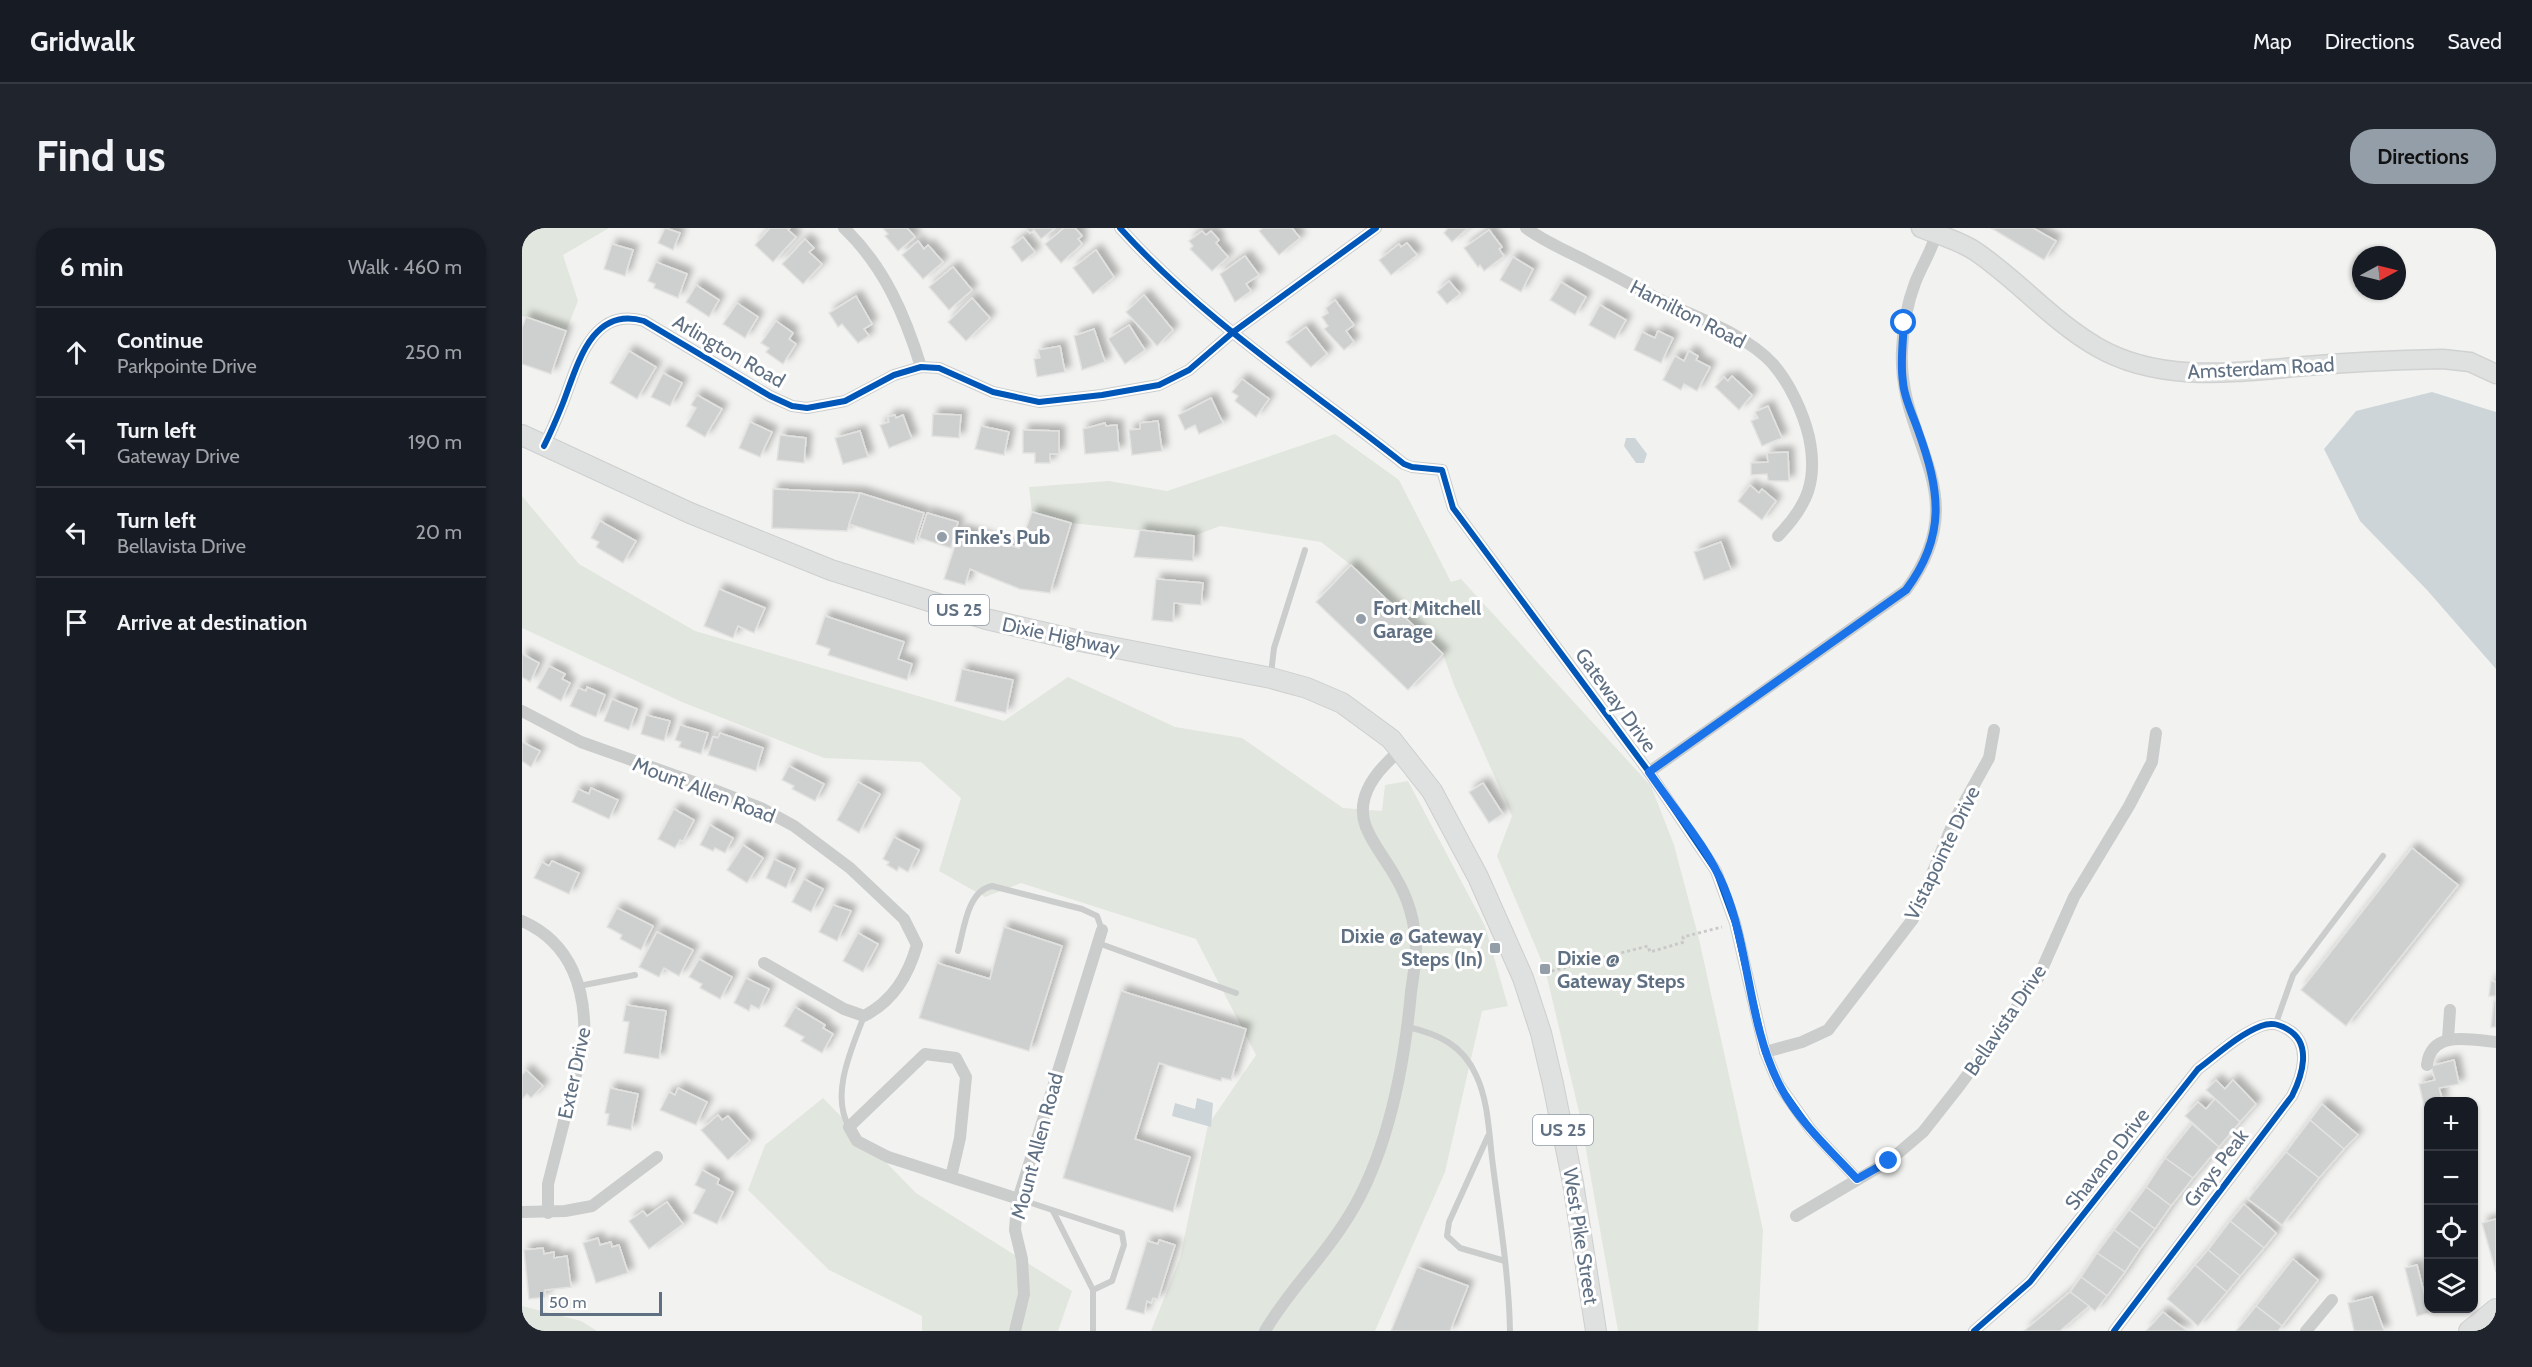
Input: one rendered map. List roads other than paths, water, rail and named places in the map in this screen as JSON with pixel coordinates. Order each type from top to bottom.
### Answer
[{"type":"main road","name":"Dixie Highway","points":[[522,435],[700,517],[831,570],[986,619],[1080,641],[1270,678],[1307,688],[1342,704],[1390,739],[1432,791],[1505,934]]},
{"type":"main road","name":"West Pike Street","points":[[1505,934],[1523,978],[1541,1033],[1553,1084],[1574,1184],[1596,1331]]},
{"type":"main road","points":[[2469,1331],[2496,1309]]},
{"type":"street","points":[[844,228],[873,260],[894,295],[921,367]]},
{"type":"street","points":[[1120,228],[1146,258],[1232,333]]},
{"type":"street","name":"Arlington Road","points":[[544,446],[590,339],[609,322],[634,318],[644,321],[770,396],[792,406],[807,408],[845,401],[894,375],[921,367],[939,368],[993,392],[1038,402],[1102,395],[1159,385],[1174,379],[1190,369],[1232,333],[1376,228]]},
{"type":"street","name":"Hamilton Road","points":[[1526,228],[1642,291],[1711,323],[1760,352],[1773,364],[1784,378],[1806,427],[1813,475],[1811,489],[1793,521],[1778,536]]},
{"type":"street","points":[[1649,772],[1906,590],[1923,567],[1931,546],[1937,504],[1927,454],[1903,384],[1902,352],[1904,323],[1932,230]]},
{"type":"street","name":"Amsterdam Road","points":[[1932,230],[1974,251],[2040,306],[2097,347],[2119,358],[2158,369],[2233,372],[2443,359],[2470,362],[2496,374]]},
{"type":"street","name":"Gateway Drive","points":[[1232,333],[1284,375],[1363,431],[1404,464],[1442,470],[1454,508],[1649,772],[1716,871],[1735,923],[1766,1052],[1779,1085],[1796,1110],[1857,1179]]},
{"type":"street","name":"Mount Allen Road","points":[[522,711],[581,742],[761,808],[794,826],[850,868],[904,919],[917,945],[910,970],[896,990],[879,1009],[864,1016]]},
{"type":"street","name":"Vistapointe Drive","points":[[1766,1052],[1802,1042],[1828,1030],[1913,919],[1954,821],[1989,758],[1994,730]]},
{"type":"street","name":"Bellavista Drive","points":[[1796,1216],[1889,1161],[1923,1132],[2038,978],[2074,897],[2129,806],[2152,762],[2156,733]]},
{"type":"street","points":[[1265,1331],[1343,1226],[1358,1200],[1373,1164],[1400,1082],[1416,946],[1410,909],[1397,879],[1366,826],[1364,811],[1368,787],[1383,764],[1401,750]]},
{"type":"street","name":"Exter Drive","points":[[522,921],[546,934],[564,952],[575,972],[586,1019],[585,1043],[548,1184],[548,1213]]},
{"type":"street","name":"Mount Allen Road","points":[[1015,1331],[1024,1294],[1022,1259],[1015,1230],[1018,1199],[1102,930]]},
{"type":"street","points":[[764,963],[844,1009],[864,1016]]},
{"type":"street","points":[[2448,1039],[2450,1010]]},
{"type":"street","name":"Shavano Drive","points":[[1974,1331],[2030,1282],[2198,1069],[2229,1045],[2261,1026],[2276,1023]]},
{"type":"street","name":"Grays Peak","points":[[2114,1331],[2292,1096],[2303,1073],[2300,1042],[2292,1032],[2276,1023]]},
{"type":"street","points":[[2427,1065],[2434,1048],[2448,1039],[2496,1042]]},
{"type":"street","points":[[951,1177],[960,1138],[966,1077],[956,1058],[925,1054],[849,1127],[857,1141],[888,1157],[1018,1199]]},
{"type":"street","points":[[522,1212],[548,1213],[591,1206],[657,1156]]},
{"type":"street","points":[[2306,1331],[2332,1300]]},
{"type":"lane","points":[[1270,678],[1274,648],[1305,550]]},
{"type":"lane","points":[[2276,1023],[2293,975],[2383,856]]},
{"type":"lane","points":[[958,951],[975,896],[983,888],[992,886],[1082,909],[1097,916],[1102,930]]},
{"type":"lane","points":[[1098,942],[1236,993]]},
{"type":"lane","points":[[579,986],[635,975]]},
{"type":"lane","points":[[849,1127],[842,1094],[849,1057],[864,1016]]},
{"type":"lane","points":[[1408,1027],[1438,1034],[1457,1048],[1476,1075],[1489,1133],[1505,1261],[1510,1331]]},
{"type":"lane","points":[[1489,1133],[1449,1222],[1447,1236],[1460,1248],[1505,1261]]},
{"type":"lane","points":[[1018,1199],[1122,1233],[1124,1245],[1113,1281],[1093,1290]]},
{"type":"lane","points":[[1053,1211],[1093,1290],[1093,1331]]},
{"type":"place","name":"Finke's Pub","points":[[942,537]]},
{"type":"place","name":"Fort Mitchell Garage","points":[[1361,619]]},
{"type":"place","name":"Dixie @ Gateway Steps (In)","points":[[1495,948]]},
{"type":"place","name":"Dixie @ Gateway Steps","points":[[1545,969]]}]
